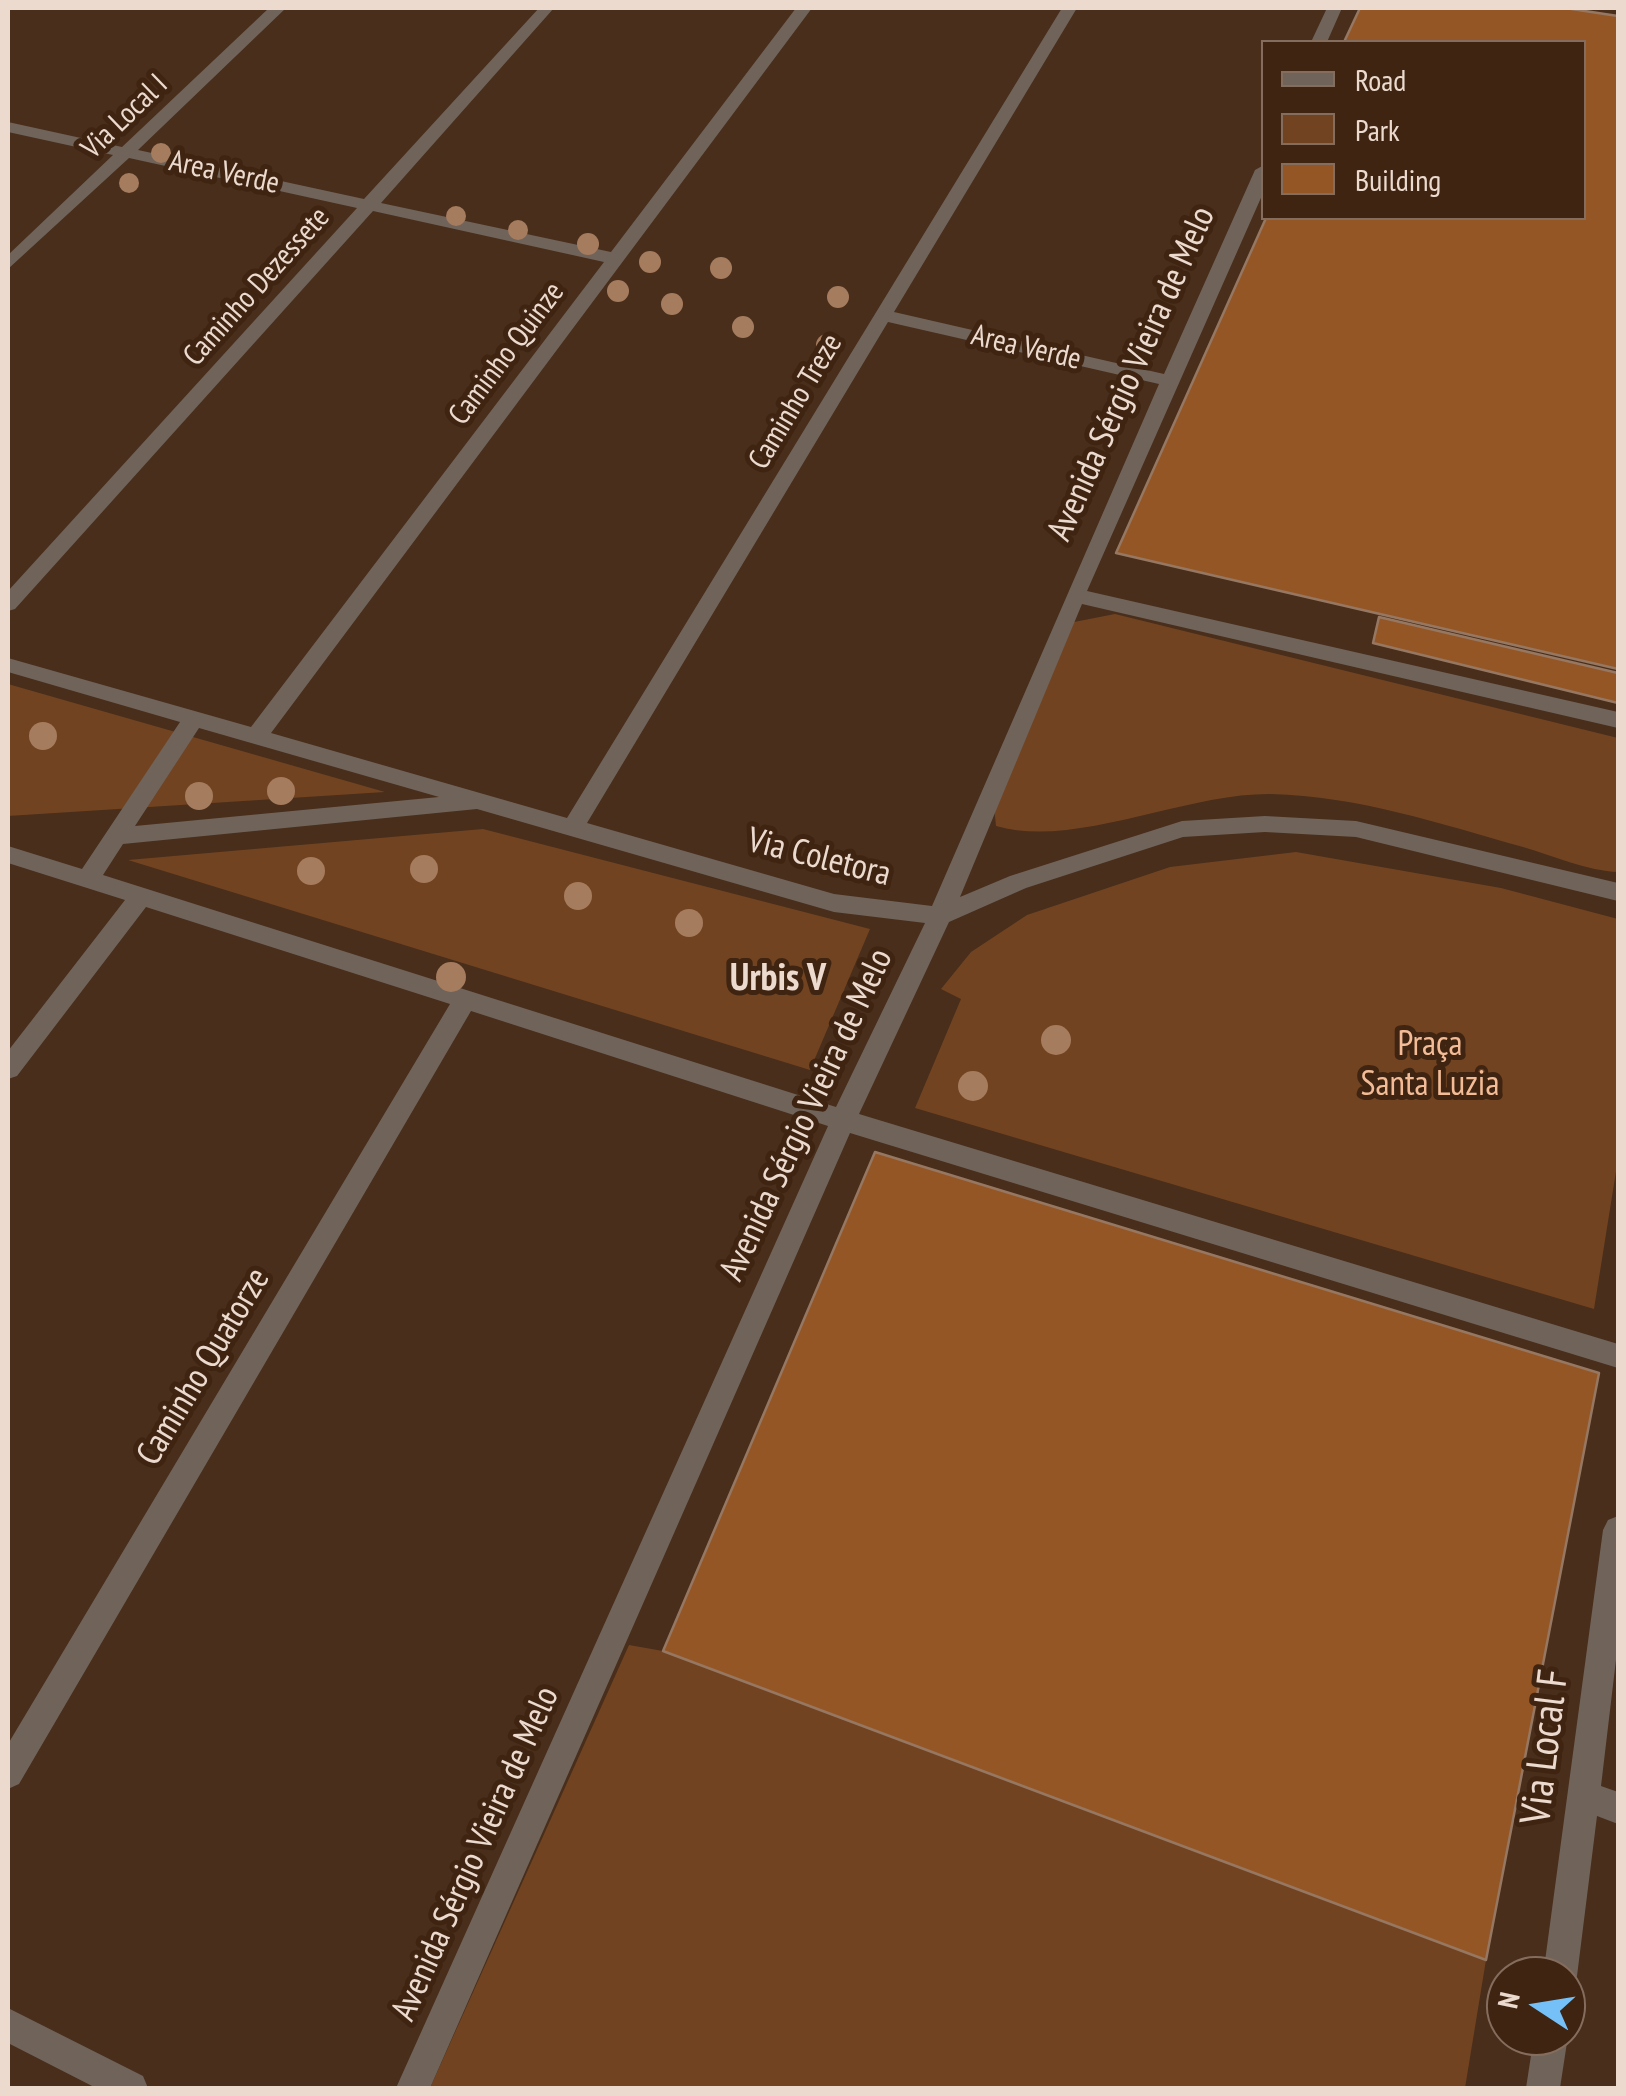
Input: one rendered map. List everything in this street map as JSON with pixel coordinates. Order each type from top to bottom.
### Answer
[{"type":"street","name":"Via Local I","points":[[8,264],[278,8]]},
{"type":"street","name":"Caminho Dezessete","points":[[8,604],[548,8]]},
{"type":"street","name":"Caminho Quinze","points":[[258,736],[804,8]]},
{"type":"street","name":"Caminho Treze","points":[[572,827],[1069,8]]},
{"type":"street","points":[[1321,40],[1334,8]]},
{"type":"street","name":"Area Verde","points":[[8,127],[616,259]]},
{"type":"street","name":"Avenida Sérgio Vieira de Melo","points":[[413,2088],[843,1120],[940,916],[1076,594],[1261,177]]},
{"type":"street","name":"Area Verde","points":[[884,315],[1169,381]]},
{"type":"street","points":[[1076,594],[1618,720]]},
{"type":"street","name":"Via Coletora","points":[[8,665],[834,903],[940,916]]},
{"type":"street","points":[[89,877],[194,719]]},
{"type":"street","points":[[118,836],[484,801]]},
{"type":"street","points":[[940,916],[1018,882],[1182,829],[1265,824],[1356,829],[1618,892]]},
{"type":"street","points":[[8,854],[843,1120],[1618,1356]]},
{"type":"street","points":[[8,1069],[143,894]]},
{"type":"street","name":"Caminho Quatorze","points":[[8,1773],[465,1000]]},
{"type":"street","name":"Via Local F","points":[[1563,1956],[1618,1530]]},
{"type":"street","points":[[1586,1796],[1618,1808]]},
{"type":"street","points":[[8,2025],[131,2088]]},
{"type":"street","points":[[1543,2088],[1547,2056]]},
{"type":"green space","points":[[1115,614],[1618,738],[1618,872],[1583,866],[1399,813],[1303,796],[1237,796],[1060,831],[996,826],[994,806],[1074,622]]},
{"type":"green space","points":[[8,684],[385,792],[8,816]]},
{"type":"green space","points":[[483,829],[870,929],[810,1070],[128,860]]},
{"type":"green space","name":"Praça Santa Luzia","points":[[1296,852],[1501,888],[1618,919],[1618,1159],[1594,1309],[915,1108],[961,999],[941,989],[971,952],[1027,915],[1170,867]]},
{"type":"green space","points":[[629,1645],[663,1651],[1486,1960],[1465,2088],[430,2088]]},
{"type":"building","points":[[1360,8],[1565,8],[1618,16],[1618,669],[1116,553],[1265,220],[1586,220],[1586,40],[1345,40]]},
{"type":"building","points":[[1379,617],[1618,673],[1618,703],[1373,643]]},
{"type":"building","points":[[875,1152],[1599,1373],[1486,1960],[663,1651]]},
{"type":"district","name":"Urbis V","points":[[778,979]]}]
